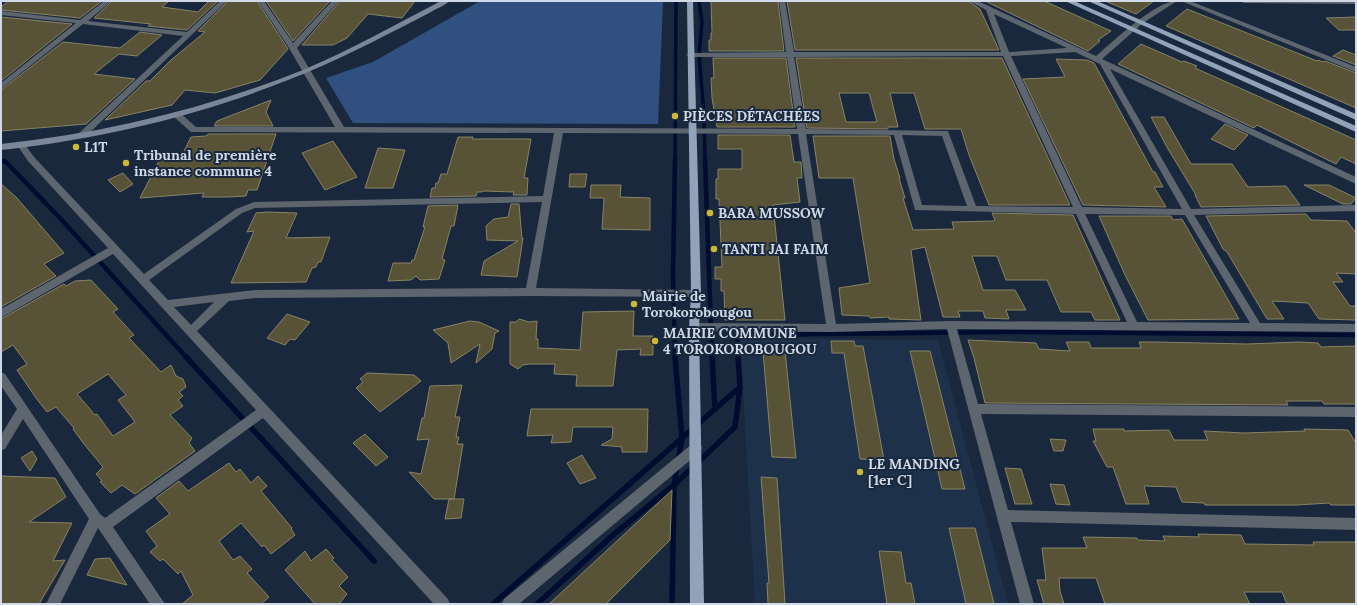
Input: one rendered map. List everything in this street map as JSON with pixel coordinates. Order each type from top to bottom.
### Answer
[{"type":"main road","points":[[1,147],[81,136],[177,114],[248,94],[307,71],[446,1]]},
{"type":"main road","points":[[690,1],[691,130],[696,294],[694,327],[697,604]]},
{"type":"main road","points":[[1068,1],[1356,129]]},
{"type":"main road","points":[[1091,1],[1356,117]]},
{"type":"street","points":[[1,86],[108,1]]},
{"type":"street","points":[[81,136],[224,1]]},
{"type":"street","points":[[261,1],[293,48],[341,130]]},
{"type":"street","points":[[293,48],[336,1]]},
{"type":"street","points":[[782,1],[832,328]]},
{"type":"street","points":[[972,1],[1356,181]]},
{"type":"street","points":[[1100,61],[1141,22],[1174,1]]},
{"type":"street","points":[[1184,1],[1356,70]]},
{"type":"street","points":[[1244,1],[1356,2]]},
{"type":"street","points":[[988,9],[1006,54],[1134,327]]},
{"type":"street","points":[[1,13],[189,34]]},
{"type":"street","points":[[690,55],[1006,54],[1077,50]]},
{"type":"street","points":[[1100,61],[1258,328]]},
{"type":"street","points":[[177,114],[194,130],[691,130],[945,133],[972,208]]},
{"type":"street","points":[[530,292],[559,130]]},
{"type":"street","points":[[897,132],[918,208],[1188,212],[1356,208]]},
{"type":"street","points":[[21,145],[30,160],[166,304],[443,604]]},
{"type":"street","points":[[143,280],[239,211],[254,205],[547,199]]},
{"type":"street","points":[[1,314],[97,258],[114,250]]},
{"type":"street","points":[[166,304],[256,294],[530,292],[696,294]]},
{"type":"street","points":[[191,331],[226,297]]},
{"type":"street","points":[[951,325],[1027,604]]},
{"type":"street","points":[[694,327],[832,328],[951,325],[1356,328]]},
{"type":"street","points":[[1,377],[158,604]]},
{"type":"street","points":[[1,444],[23,409]]},
{"type":"street","points":[[974,409],[1356,412]]},
{"type":"street","points":[[53,604],[100,522],[264,411]]},
{"type":"street","points":[[509,604],[696,448]]},
{"type":"street","points":[[1003,516],[1356,524]]},
{"type":"shaded area","points":[[480,1],[663,1],[658,124],[353,123],[326,78],[373,62]]},
{"type":"shaded area","name":"LE MANDING [1er C]","points":[[740,338],[938,340],[1008,604],[755,604]]},
{"type":"building","points":[[8,1],[102,1],[80,18],[1,10],[1,7]]},
{"type":"building","points":[[112,1],[169,1],[162,7],[198,12],[209,1],[218,1],[187,30],[148,26],[151,24],[94,18]]},
{"type":"building","points":[[228,1],[257,1],[288,49],[260,80],[215,93],[185,90],[172,105],[105,120],[146,81],[150,81],[171,60],[205,32],[198,31]]},
{"type":"building","points":[[266,1],[330,1],[293,41]]},
{"type":"building","points":[[340,1],[415,1],[402,18],[368,14],[347,38],[333,45],[302,45]]},
{"type":"building","points":[[711,1],[778,1],[784,51],[709,51],[709,40],[711,40],[712,33]]},
{"type":"building","points":[[787,1],[968,1],[980,9],[999,50],[795,50]]},
{"type":"building","points":[[985,1],[1044,1],[1111,31],[1098,40],[1100,41],[1088,51]]},
{"type":"building","points":[[1105,1],[1154,1],[1136,14]]},
{"type":"building","points":[[1187,9],[1317,61],[1325,61],[1356,73],[1356,108],[1166,26]]},
{"type":"building","points":[[1,17],[72,24],[1,81]]},
{"type":"building","points":[[1356,17],[1356,30],[1339,30],[1326,18]]},
{"type":"building","points":[[140,32],[162,35],[137,56],[119,54],[94,74],[135,79],[86,124],[1,131],[1,90],[63,42],[120,48]]},
{"type":"building","points":[[1141,44],[1182,62],[1184,61],[1197,66],[1195,68],[1356,140],[1356,164],[1341,157],[1336,164],[1257,125],[1254,128],[1118,64]]},
{"type":"building","points":[[1343,50],[1356,55],[1356,65],[1333,56]]},
{"type":"building","points":[[713,58],[786,58],[795,127],[717,127],[712,98],[711,78],[714,78]]},
{"type":"building","points":[[796,58],[1002,58],[1070,205],[989,205],[969,155],[961,129],[925,129],[914,93],[890,93],[898,127],[888,127],[888,129],[807,128]],"holes":[[[839,93],[869,93],[877,122],[846,122]]]},
{"type":"building","points":[[1056,59],[1087,60],[1094,63],[1153,172],[1155,172],[1163,187],[1154,187],[1166,207],[1083,205],[1023,79],[1065,77]]},
{"type":"building","points":[[271,100],[266,112],[273,126],[214,126],[217,121]]},
{"type":"building","points":[[1151,117],[1164,117],[1191,164],[1232,164],[1248,187],[1286,186],[1300,205],[1201,207],[1196,195],[1168,149]]},
{"type":"building","points":[[1225,124],[1248,135],[1234,150],[1211,139]]},
{"type":"building","points":[[208,134],[276,134],[257,190],[248,190],[246,196],[202,197],[204,193],[140,198],[160,159],[182,155],[191,137],[206,136]]},
{"type":"building","points":[[718,135],[790,135],[794,162],[801,162],[802,178],[797,178],[800,202],[773,205],[785,320],[725,320],[724,291],[721,291],[721,279],[715,279],[715,267],[722,267],[719,199],[716,199],[716,179],[718,179],[718,169],[742,169],[742,149],[718,149]]},
{"type":"building","points":[[813,136],[890,136],[894,159],[905,198],[903,198],[913,230],[954,229],[952,222],[993,221],[995,220],[992,213],[1073,215],[1120,320],[1095,320],[1091,312],[1061,312],[1047,280],[1006,280],[997,256],[972,256],[983,290],[1015,290],[1026,310],[1006,310],[1009,319],[985,318],[983,311],[958,311],[960,317],[943,317],[925,247],[911,250],[921,320],[889,319],[889,317],[870,318],[869,316],[842,315],[839,288],[870,283],[853,178],[819,178]]},
{"type":"building","points":[[458,137],[473,137],[472,139],[531,139],[524,178],[528,178],[527,195],[513,195],[514,192],[483,191],[477,192],[476,196],[430,197],[432,188],[435,188],[441,174],[447,174]]},
{"type":"building","points":[[333,141],[357,177],[325,190],[302,153]]},
{"type":"building","points":[[378,148],[405,150],[393,188],[365,188]]},
{"type":"building","points":[[123,173],[133,184],[120,192],[108,180]]},
{"type":"building","points":[[570,174],[587,174],[585,187],[569,187]]},
{"type":"building","points":[[1,184],[16,197],[64,253],[44,264],[56,276],[1,307]]},
{"type":"building","points":[[591,185],[621,185],[620,197],[650,198],[650,230],[602,229],[604,198],[590,198]]},
{"type":"building","points":[[1304,185],[1329,185],[1356,198],[1351,204],[1343,204]]},
{"type":"building","points":[[511,204],[519,204],[522,239],[523,238],[517,277],[481,275],[484,261],[518,241],[487,240],[486,226],[494,219],[508,217]]},
{"type":"building","points":[[458,205],[454,226],[451,226],[442,259],[445,260],[439,279],[420,280],[416,276],[411,280],[388,281],[393,263],[411,263],[412,260],[414,260],[425,227],[423,227],[428,206]]},
{"type":"building","points":[[256,213],[297,213],[286,238],[330,237],[321,262],[318,262],[316,267],[312,268],[306,282],[231,283],[254,231],[247,232]]},
{"type":"building","points":[[1306,214],[1311,220],[1347,221],[1356,233],[1356,274],[1336,273],[1343,282],[1333,282],[1350,306],[1356,306],[1356,320],[1319,319],[1308,303],[1272,301],[1284,319],[1267,319],[1227,252],[1223,249],[1206,216]]},
{"type":"building","points":[[1099,216],[1171,216],[1173,220],[1182,219],[1239,319],[1148,320],[1125,275]]},
{"type":"building","points":[[91,280],[118,309],[113,312],[134,335],[129,338],[161,372],[171,365],[176,376],[183,379],[186,387],[179,392],[183,396],[178,400],[183,406],[170,415],[192,438],[189,443],[195,451],[135,494],[122,485],[111,493],[100,482],[102,481],[96,474],[103,467],[84,444],[73,429],[74,428],[56,407],[47,412],[36,398],[17,370],[27,364],[13,345],[1,352],[1,319],[64,284],[66,286],[75,281]],"holes":[[[108,374],[126,395],[118,400],[135,422],[113,436],[97,414],[95,415],[77,394]]]},
{"type":"building","points":[[634,311],[633,336],[653,336],[653,355],[640,355],[641,349],[617,350],[613,386],[576,386],[577,375],[554,374],[555,364],[530,364],[523,365],[518,369],[510,364],[510,322],[516,322],[519,319],[529,322],[537,321],[536,339],[538,339],[538,348],[580,350],[583,312]]},
{"type":"building","points":[[287,314],[310,322],[295,340],[290,339],[285,345],[267,338]]},
{"type":"building","points":[[470,321],[479,322],[499,331],[495,333],[492,349],[476,363],[480,344],[451,363],[448,343],[433,330]]},
{"type":"building","points":[[968,340],[1036,343],[1039,349],[1070,351],[1066,342],[1089,342],[1091,348],[1141,348],[1139,342],[1247,344],[1299,342],[1318,343],[1321,347],[1356,346],[1356,404],[1324,404],[1322,401],[1286,401],[1288,405],[985,403]]},
{"type":"building","points":[[831,341],[854,341],[855,346],[863,346],[884,460],[860,459],[844,353],[832,353]]},
{"type":"building","points":[[763,351],[785,351],[796,458],[772,457]]},
{"type":"building","points":[[910,351],[930,351],[965,489],[942,489]]},
{"type":"building","points":[[367,373],[414,375],[421,381],[380,412],[356,388],[363,382],[360,379]]},
{"type":"building","points":[[462,385],[455,417],[460,417],[456,437],[459,437],[457,444],[463,444],[454,499],[434,499],[409,472],[421,474],[429,439],[417,440],[422,418],[424,418],[430,386]]},
{"type":"building","points":[[531,409],[648,409],[647,452],[622,452],[622,447],[601,445],[612,439],[613,427],[573,427],[571,442],[551,443],[553,435],[527,436]]},
{"type":"building","points":[[1093,429],[1124,429],[1124,431],[1169,430],[1174,440],[1208,440],[1204,431],[1244,433],[1305,431],[1304,429],[1348,430],[1356,443],[1356,505],[1331,505],[1329,503],[1297,505],[1205,505],[1204,503],[1182,502],[1176,487],[1144,486],[1149,504],[1126,504],[1113,467],[1107,467],[1093,441],[1096,441]]},
{"type":"building","points":[[365,434],[388,457],[376,466],[353,443]]},
{"type":"building","points":[[1050,439],[1066,440],[1063,451],[1054,451]]},
{"type":"building","points":[[32,451],[37,459],[30,471],[21,458]]},
{"type":"building","points":[[582,455],[596,478],[580,484],[567,463]]},
{"type":"building","points":[[229,463],[236,472],[240,469],[251,483],[258,476],[267,486],[261,491],[292,528],[291,529],[295,535],[271,554],[264,545],[262,547],[241,523],[219,541],[233,560],[240,556],[252,569],[247,573],[269,597],[261,604],[182,604],[193,595],[181,571],[178,574],[163,559],[160,561],[150,552],[157,546],[146,531],[170,514],[156,498],[179,481],[188,491]]},
{"type":"building","points":[[1005,468],[1021,469],[1032,504],[1015,504]]},
{"type":"building","points":[[1,476],[55,478],[66,497],[29,522],[72,523],[53,561],[65,560],[39,604],[1,604]]},
{"type":"building","points":[[761,477],[777,478],[785,604],[768,604],[767,583],[769,583]]},
{"type":"building","points":[[1050,484],[1064,485],[1070,505],[1056,504]]},
{"type":"building","points":[[672,490],[670,540],[606,604],[549,604]]},
{"type":"building","points":[[449,499],[464,499],[461,518],[445,519]]},
{"type":"building","points":[[949,528],[975,528],[994,604],[966,604]]},
{"type":"building","points":[[1198,534],[1241,535],[1245,544],[1314,545],[1313,542],[1356,542],[1356,604],[1287,604],[1282,592],[1244,592],[1250,604],[1105,604],[1096,578],[1059,578],[1060,591],[1064,604],[1044,604],[1037,580],[1046,580],[1042,548],[1087,548],[1083,537],[1137,538],[1138,540],[1165,541],[1163,536],[1199,537]]},
{"type":"building","points":[[326,549],[334,558],[332,560],[348,577],[339,586],[347,594],[339,604],[315,604],[285,570],[305,551],[311,561]]},
{"type":"building","points":[[879,551],[901,552],[906,583],[911,583],[915,604],[887,604]]},
{"type":"building","points":[[110,558],[127,585],[87,575],[95,559]]},
{"type":"waterway","points":[[675,160],[676,1]]},
{"type":"waterway","points":[[699,1],[702,22],[699,55],[704,114],[705,160]]},
{"type":"waterway","points":[[675,159],[673,276],[675,358]]},
{"type":"waterway","points":[[705,159],[712,358]]},
{"type":"waterway","points":[[1,161],[5,161],[60,218],[187,358]]},
{"type":"waterway","points":[[738,358],[737,335],[1003,332],[1356,335]]},
{"type":"waterway","points":[[186,357],[374,561]]},
{"type":"waterway","points":[[675,357],[682,438]]},
{"type":"waterway","points":[[712,357],[715,409]]},
{"type":"waterway","points":[[738,357],[740,387]]},
{"type":"waterway","points":[[674,485],[735,427],[740,387]]},
{"type":"waterway","points":[[715,409],[740,387]]},
{"type":"waterway","points":[[682,438],[715,409]]},
{"type":"waterway","points":[[493,604],[682,438]]},
{"type":"waterway","points":[[674,485],[682,438]]},
{"type":"waterway","points":[[537,604],[613,535],[674,485]]},
{"type":"waterway","points":[[672,604],[674,485]]},
{"type":"place","name":"PIÈCES DÉTACHÉES","points":[[675,116]]},
{"type":"place","name":"L1T","points":[[76,147]]},
{"type":"place","name":"Tribunal de première instance commune 4","points":[[126,163]]},
{"type":"place","name":"BARA MUSSOW","points":[[710,213]]},
{"type":"place","name":"TANTI JAI FAIM","points":[[714,249]]},
{"type":"place","name":"Mairie de Torokorobougou","points":[[634,304]]},
{"type":"place","name":"MAIRIE COMMUNE 4 TOROKOROBOUGOU","points":[[655,341]]},
{"type":"place","name":"LE MANDING [1er C]","points":[[860,472]]}]
